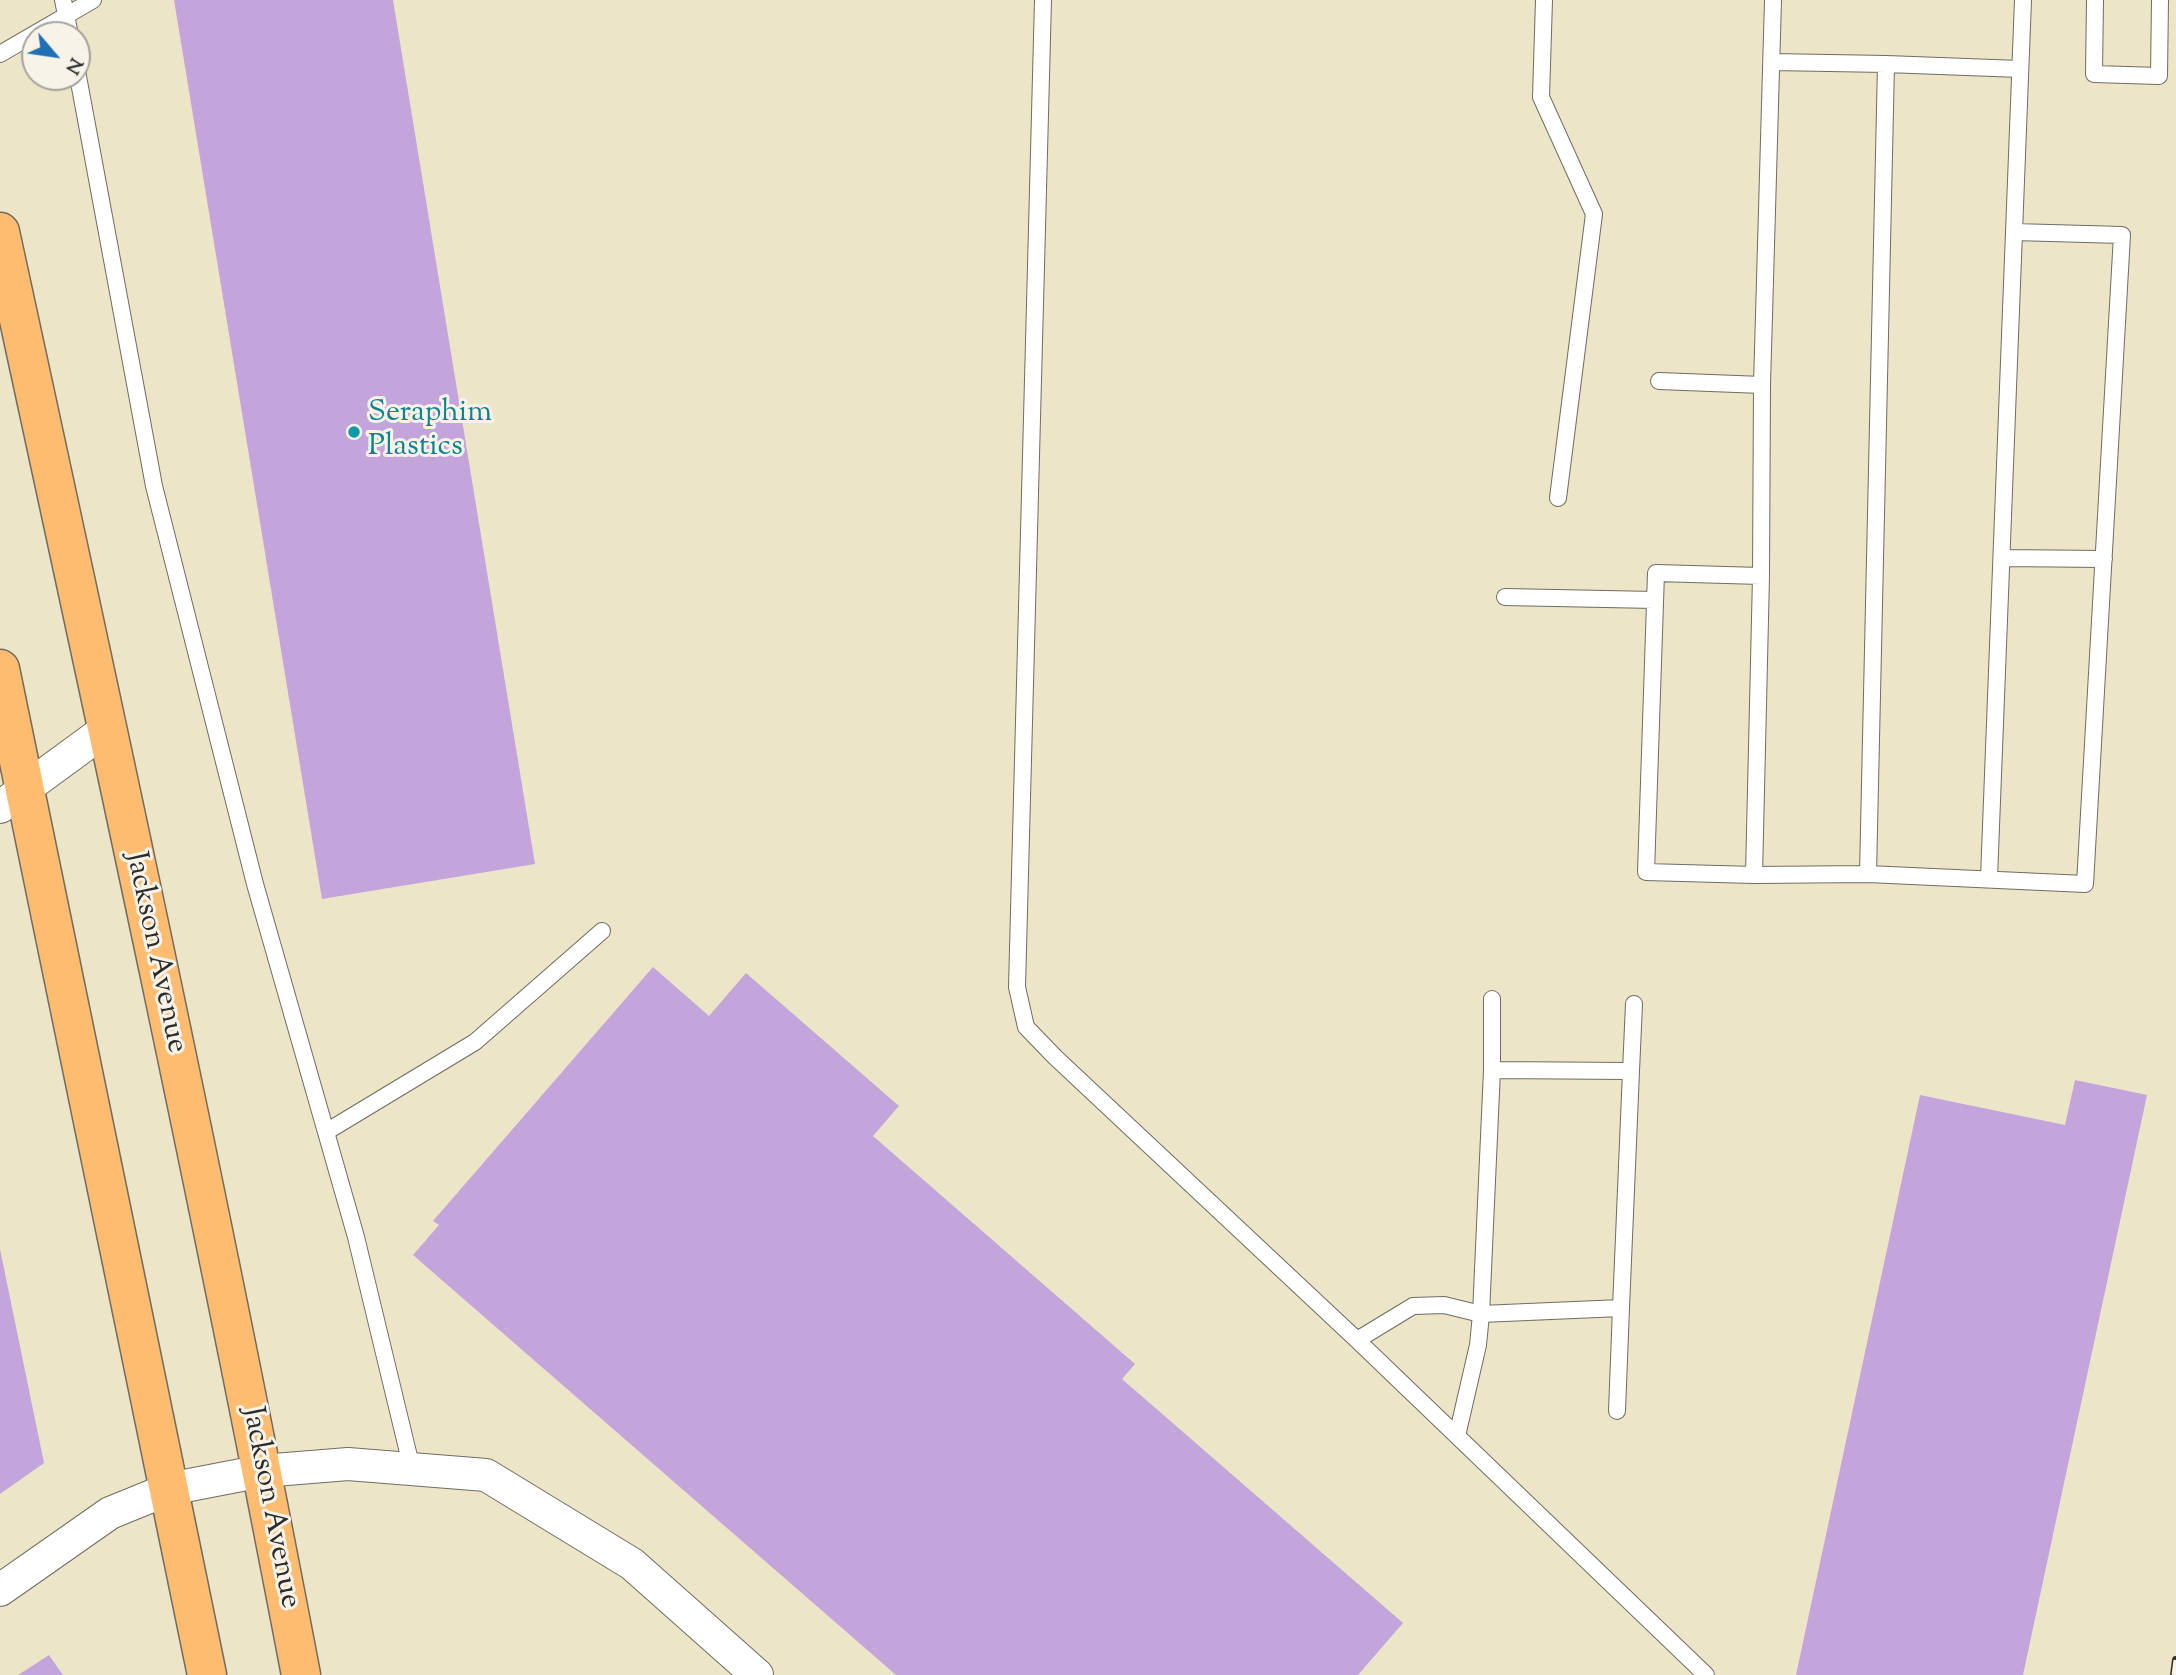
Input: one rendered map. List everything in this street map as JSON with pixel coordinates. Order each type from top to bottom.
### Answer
[{"type":"main road","name":"Jackson Avenue","points":[[0,232],[262,1471],[301,1675]]},
{"type":"main road","points":[[0,669],[12,798],[169,1489],[207,1675]]},
{"type":"street","points":[[12,798],[107,728]]},
{"type":"street","points":[[0,1590],[110,1513],[169,1489],[262,1471],[348,1464],[486,1475],[632,1564],[757,1675]]},
{"type":"lane","points":[[0,54],[65,8],[93,0]]},
{"type":"lane","points":[[1043,0],[1017,987],[1026,1027],[1706,1675]]},
{"type":"lane","points":[[1544,0],[1541,97],[1594,214],[1558,498]]},
{"type":"lane","points":[[1754,876],[1761,576],[1762,385],[1773,0]]},
{"type":"lane","points":[[1989,878],[2023,0]]},
{"type":"lane","points":[[2095,0],[2094,74],[2159,76],[2160,0]]},
{"type":"lane","points":[[1772,62],[2021,69]]},
{"type":"lane","points":[[1868,874],[1886,64]]},
{"type":"lane","points":[[81,91],[154,486],[254,884],[356,1237],[412,1469]]},
{"type":"lane","points":[[1761,576],[1656,573],[1646,872],[1754,876],[1868,874],[2085,884],[2122,235],[2014,232]]},
{"type":"lane","points":[[1659,381],[1762,385]]},
{"type":"lane","points":[[2001,558],[2104,559]]},
{"type":"lane","points":[[1504,597],[1655,600]]},
{"type":"lane","points":[[326,1132],[475,1042],[602,931]]},
{"type":"lane","points":[[1457,1436],[1478,1345],[1481,1314],[1492,1070],[1492,999]]},
{"type":"lane","points":[[1617,1411],[1634,1004]]},
{"type":"lane","points":[[1492,1070],[1632,1071]]},
{"type":"lane","points":[[1357,1340],[1413,1306],[1444,1305],[1481,1314],[1621,1308]]},
{"type":"building","name":"Seraphim Plastics","points":[[174,0],[393,0],[535,864],[322,899]]},
{"type":"building","points":[[653,967],[709,1016],[746,973],[899,1106],[873,1136],[1135,1364],[1122,1379],[1403,1623],[1358,1675],[896,1675],[413,1255],[439,1225],[433,1221]]},
{"type":"building","points":[[2075,1080],[2147,1095],[2023,1675],[1796,1675],[1920,1095],[2065,1125]]},
{"type":"building","points":[[0,1249],[44,1463],[0,1494]]},
{"type":"building","points":[[49,1655],[63,1675],[18,1675]]},
{"type":"railway","points":[[2174,1675],[2176,1660]]},
{"type":"place","name":"Seraphim Plastics","points":[[354,432]]}]
